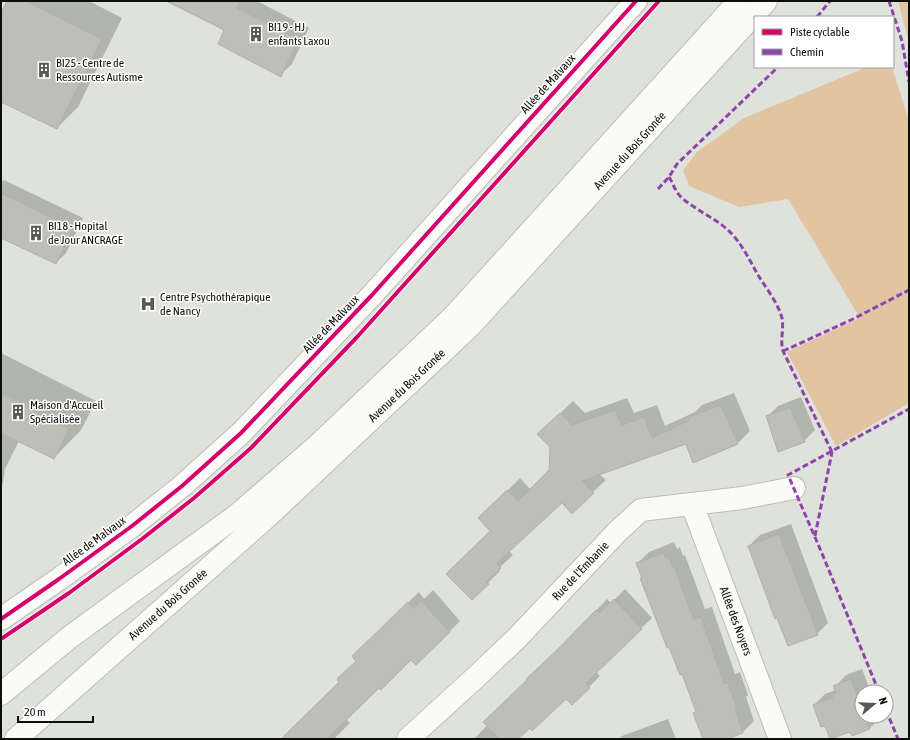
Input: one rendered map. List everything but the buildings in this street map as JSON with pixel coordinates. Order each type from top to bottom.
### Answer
[{"type":"main road","name":"Allée de Malvaux","points":[[1,619],[132,526],[182,486],[241,433],[372,295],[636,1]]},
{"type":"main road","name":"Avenue du Bois Gronée","points":[[1,694],[70,637],[236,516],[317,446],[454,316],[739,1]]},
{"type":"main road","name":"Avenue du Bois Gronée","points":[[16,739],[269,515],[470,326],[766,1]]},
{"type":"main road","name":"Rue de l'Embanie","points":[[408,739],[516,639],[618,531],[641,510],[762,495],[794,488]]},
{"type":"main road","name":"Allée des Noyers","points":[[692,504],[780,739]]},
{"type":"shaded area","points":[[898,1],[909,1],[909,42]]},
{"type":"shaded area","points":[[865,68],[892,68],[909,121],[909,403],[836,446],[787,352],[860,318],[788,199],[739,207],[689,186],[683,170],[697,152],[744,118]]},
{"type":"marked path","points":[[818,16],[830,1]]},
{"type":"marked path","points":[[889,1],[894,16]]},
{"type":"marked path","points":[[894,16],[902,41],[909,82]]},
{"type":"marked path","points":[[658,189],[669,177],[677,164],[777,68]]},
{"type":"marked path","points":[[669,177],[680,196],[692,206],[720,223],[732,234],[775,301],[782,318],[783,351],[832,452]]},
{"type":"marked path","points":[[783,351],[851,320],[909,290]]},
{"type":"marked path","points":[[876,684],[788,475],[909,409]]},
{"type":"marked path","points":[[815,536],[832,452]]},
{"type":"marked path","points":[[892,724],[898,739]]},
{"type":"cycle path","points":[[1,619],[132,526],[182,486],[241,433],[372,295],[636,1]]},
{"type":"cycle path","points":[[1,639],[69,593],[142,539],[194,498],[251,448],[358,336],[659,1]]},
{"type":"place","name":"BI19 - HJ enfants Laxou","points":[[256,34]]},
{"type":"place","name":"BI25 - Centre de Ressources Autisme","points":[[44,70]]},
{"type":"place","name":"BI18 - Hopital de Jour ANCRAGE","points":[[36,233]]},
{"type":"place","name":"Centre Psychothérapique de Nancy","points":[[148,304]]},
{"type":"place","name":"Maison d'Accueil Spécialisée","points":[[18,412]]}]
